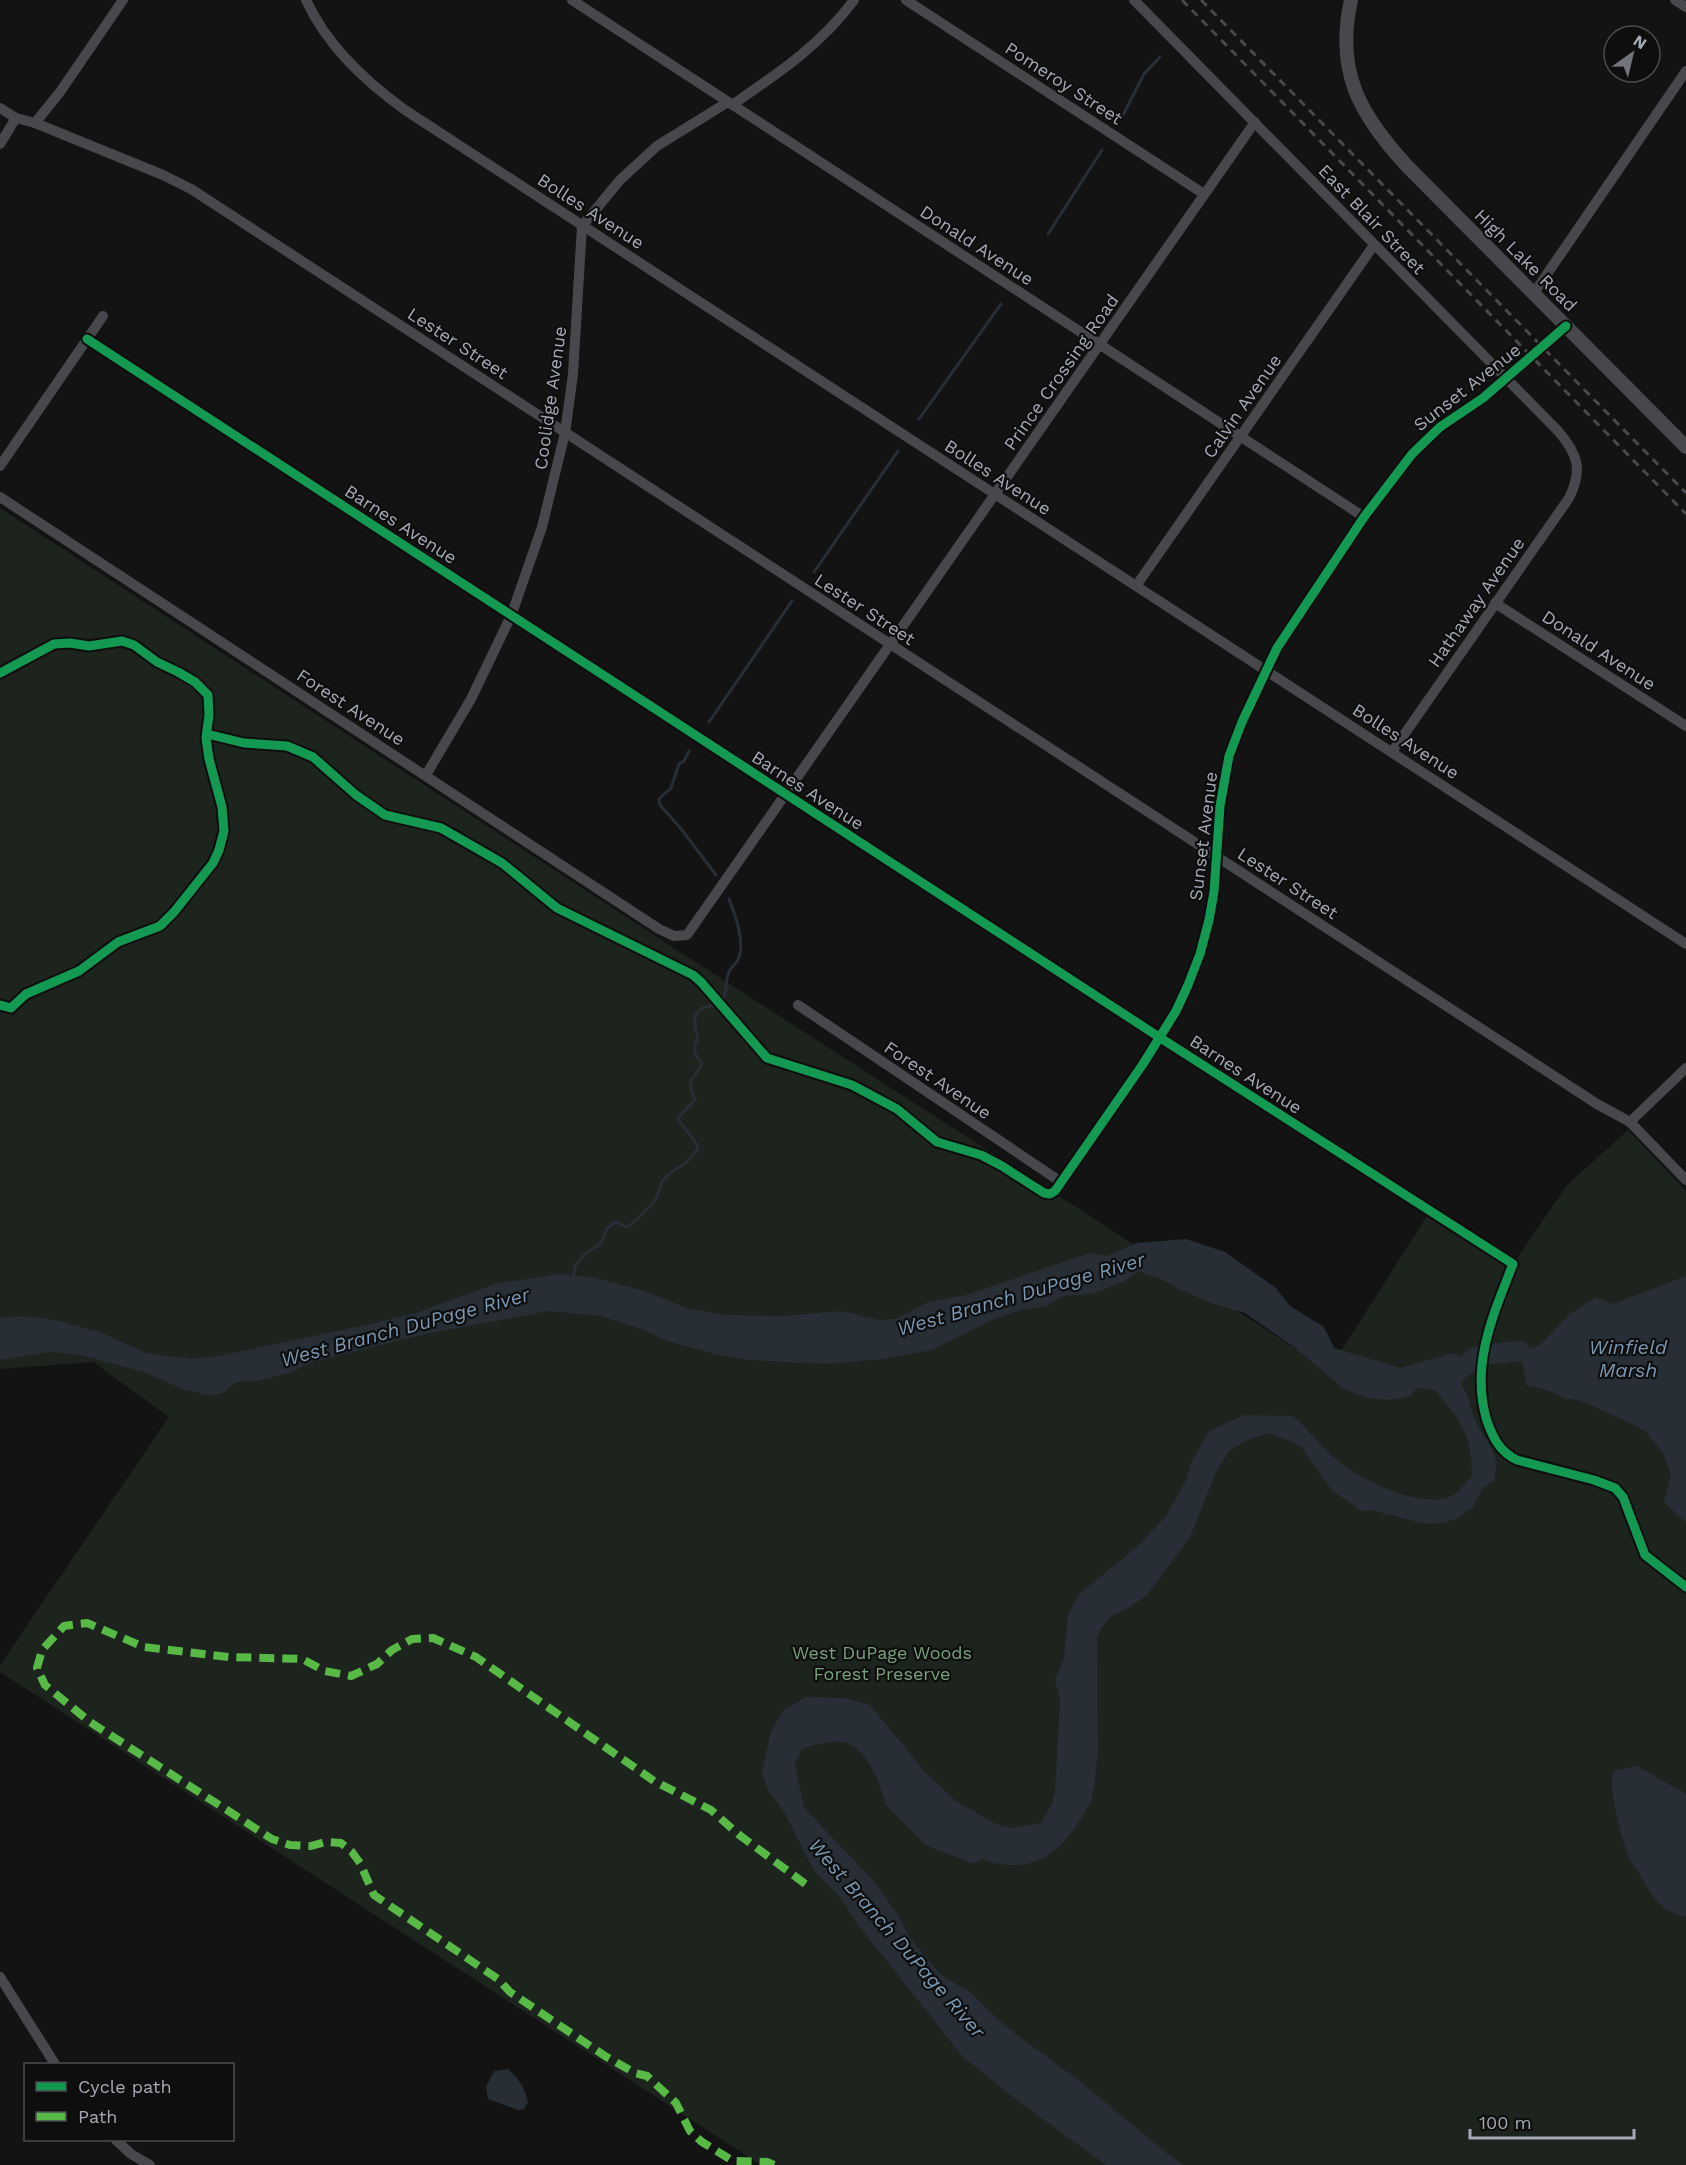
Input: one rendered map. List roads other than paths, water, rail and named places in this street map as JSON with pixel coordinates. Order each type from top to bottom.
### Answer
[{"type":"street","points":[[34,123],[60,92],[123,0]]},
{"type":"street","name":"Donald Avenue","points":[[572,0],[1364,517]]},
{"type":"street","points":[[582,226],[620,180],[649,154],[681,130],[730,104],[786,69],[812,47],[854,0]]},
{"type":"street","name":"Pomeroy Street","points":[[906,0],[1204,194]]},
{"type":"street","name":"East Blair Street","points":[[1134,0],[1565,439],[1578,467]]},
{"type":"street","name":"High Lake Road","points":[[1351,0],[1347,17],[1346,51],[1354,89],[1367,117],[1387,144],[1686,447]]},
{"type":"street","points":[[1675,0],[1686,7]]},
{"type":"street","name":"Bolles Avenue","points":[[310,5],[341,54],[384,95],[1686,944]]},
{"type":"street","points":[[1534,293],[1686,70]]},
{"type":"street","name":"Lester Street","points":[[0,108],[16,118],[34,123],[163,175],[191,189],[1587,1097],[1630,1122],[1686,1180]]},
{"type":"street","points":[[0,144],[16,118]]},
{"type":"street","name":"Prince Crossing Road","points":[[687,935],[1255,122]]},
{"type":"street","name":"Coolidge Avenue","points":[[426,775],[471,699],[511,616],[542,527],[565,433],[577,332],[582,226]]},
{"type":"street","name":"Calvin Avenue","points":[[1136,586],[1374,245]]},
{"type":"street","points":[[0,466],[103,316]]},
{"type":"street","name":"Sunset Avenue","points":[[1061,1182],[1176,1011],[1200,954],[1214,892],[1222,790],[1230,756],[1242,722],[1266,671],[1291,626],[1400,467],[1427,439],[1506,379],[1566,326]]},
{"type":"street","name":"Barnes Avenue","points":[[87,339],[785,795],[1513,1264]]},
{"type":"street","name":"Hathaway Avenue","points":[[1392,752],[1569,498],[1578,477],[1578,467]]},
{"type":"street","name":"Forest Avenue","points":[[0,497],[659,929],[674,936],[687,935]]},
{"type":"street","name":"Donald Avenue","points":[[1495,603],[1686,726]]},
{"type":"street","name":"Forest Avenue","points":[[798,1005],[1061,1182]]},
{"type":"street","points":[[1630,1122],[1686,1068]]},
{"type":"street","points":[[0,1977],[54,2063]]},
{"type":"street","points":[[118,2141],[131,2154],[150,2165]]},
{"type":"water","points":[[1186,1239],[1225,1252],[1276,1288],[1290,1306],[1324,1327],[1334,1348],[1400,1368],[1453,1353],[1462,1357],[1465,1366],[1462,1385],[1475,1420],[1494,1453],[1496,1469],[1494,1480],[1483,1488],[1473,1507],[1458,1518],[1443,1523],[1425,1524],[1373,1510],[1362,1511],[1332,1491],[1301,1446],[1270,1433],[1249,1439],[1230,1450],[1216,1472],[1190,1537],[1148,1594],[1130,1607],[1111,1616],[1100,1630],[1097,1637],[1098,1749],[1093,1797],[1078,1824],[1065,1840],[1041,1859],[1021,1865],[999,1864],[955,1847],[915,1818],[898,1802],[880,1782],[862,1754],[846,1743],[826,1742],[802,1749],[795,1764],[804,1808],[873,1880],[898,1915],[910,1938],[940,1974],[971,1993],[1004,2025],[1082,2083],[1183,2165],[1106,2165],[963,2057],[859,1926],[840,1897],[816,1873],[807,1858],[785,1813],[767,1789],[762,1771],[771,1731],[784,1710],[806,1697],[845,1698],[870,1705],[925,1772],[957,1802],[996,1824],[1012,1828],[1041,1823],[1055,1794],[1060,1700],[1055,1681],[1064,1657],[1068,1615],[1079,1594],[1138,1546],[1166,1516],[1209,1431],[1244,1415],[1293,1416],[1336,1459],[1353,1472],[1398,1493],[1430,1499],[1445,1498],[1456,1493],[1472,1476],[1470,1449],[1458,1420],[1435,1390],[1418,1388],[1408,1397],[1390,1400],[1369,1398],[1344,1389],[1294,1347],[1245,1313],[1208,1302],[1161,1279],[1138,1271],[1125,1281],[1092,1294],[1062,1296],[1047,1306],[1021,1310],[991,1320],[932,1350],[883,1359],[828,1364],[749,1360],[719,1355],[667,1341],[647,1331],[601,1316],[549,1311],[429,1333],[316,1361],[289,1373],[253,1382],[249,1380],[234,1383],[225,1392],[210,1396],[183,1389],[144,1372],[80,1355],[49,1352],[0,1360],[0,1318],[23,1316],[55,1320],[100,1332],[146,1353],[190,1359],[219,1356],[370,1324],[416,1313],[495,1284],[558,1274],[592,1277],[644,1291],[687,1308],[723,1315],[781,1316],[842,1311],[879,1320],[896,1319],[928,1302],[966,1295],[1090,1253],[1107,1256],[1136,1243]]},
{"type":"water","name":"Winfield Marsh","points":[[1686,1276],[1686,1522],[1664,1503],[1671,1474],[1663,1453],[1644,1430],[1589,1404],[1566,1399],[1550,1391],[1527,1385],[1520,1351],[1539,1346],[1570,1314],[1596,1297],[1613,1304]]},
{"type":"water","points":[[1637,1766],[1686,1794],[1686,1917],[1667,1909],[1657,1901],[1626,1850],[1612,1790],[1613,1771]]},
{"type":"water","points":[[508,2069],[524,2089],[528,2103],[524,2109],[518,2110],[488,2099],[486,2087],[494,2071]]},
{"type":"waterway","points":[[1122,117],[1144,74],[1160,57]]},
{"type":"waterway","points":[[1048,234],[1102,150]]},
{"type":"waterway","points":[[919,419],[1001,304]]},
{"type":"waterway","points":[[814,572],[898,451]]},
{"type":"waterway","points":[[709,722],[792,601]]},
{"type":"waterway","points":[[689,751],[684,761],[679,764],[671,788],[659,799],[660,805],[716,875]]},
{"type":"waterway","points":[[573,1276],[576,1264],[601,1243],[607,1228],[616,1222],[627,1227],[639,1217],[655,1200],[662,1181],[686,1162],[698,1147],[678,1119],[695,1100],[691,1084],[702,1064],[695,1052],[698,1038],[695,1016],[700,1009],[720,1004],[729,972],[740,953],[739,929],[729,899]]},
{"type":"waterway","points":[[1490,1354],[1520,1351]]},
{"type":"waterway","points":[[1449,1379],[1476,1357]]},
{"type":"waterway","name":"West Branch DuPage River","points":[[886,1773],[895,1800],[932,1837],[973,1853]]},
{"type":"railway","points":[[1182,0],[1686,514]]},
{"type":"railway","points":[[1201,0],[1686,493]]},
{"type":"park label","name":"West DuPage Woods Forest Preserve","points":[[882,1662]]}]
